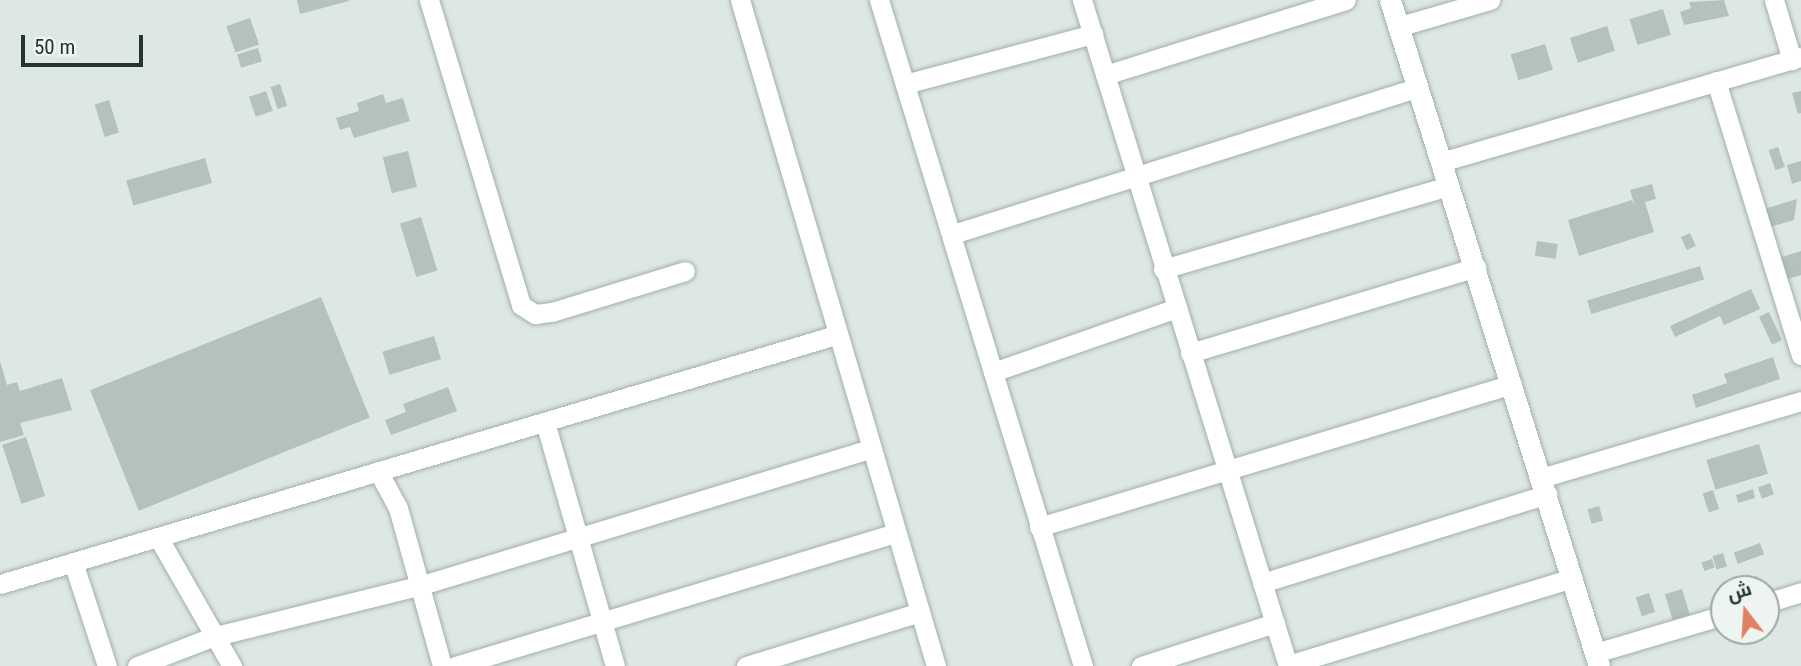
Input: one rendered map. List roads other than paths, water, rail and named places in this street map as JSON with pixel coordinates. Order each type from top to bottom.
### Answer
[{"type":"street","points":[[429,0],[521,305],[536,314],[552,312],[685,271]]},
{"type":"street","points":[[740,0],[869,449],[936,666]]},
{"type":"street","points":[[879,0],[953,234],[1083,666]]},
{"type":"street","points":[[1082,0],[1163,269],[1288,665],[1572,579]]},
{"type":"street","points":[[1105,75],[1346,0]]},
{"type":"street","points":[[1390,0],[1476,267],[1597,660],[1710,620]]},
{"type":"street","points":[[1398,27],[1490,0]]},
{"type":"street","points":[[1441,162],[1797,58],[1774,0]]},
{"type":"street","points":[[905,84],[1093,34]]},
{"type":"street","points":[[1716,81],[1801,355]]},
{"type":"street","points":[[953,234],[1417,88]]},
{"type":"street","points":[[1163,269],[1448,186]]},
{"type":"street","points":[[1190,353],[1476,267]]},
{"type":"street","points":[[993,372],[1177,308]]},
{"type":"street","points":[[0,584],[836,335]]},
{"type":"street","points":[[1039,527],[1512,384]]},
{"type":"street","points":[[1262,583],[1801,401]]},
{"type":"street","points":[[545,422],[615,666]]},
{"type":"street","points":[[137,666],[212,637],[422,585],[869,449]]},
{"type":"street","points":[[378,471],[398,508],[422,585],[442,666]]},
{"type":"street","points":[[455,666],[896,533]]},
{"type":"street","points":[[158,537],[212,637],[232,666]]},
{"type":"street","points":[[73,562],[107,666]]},
{"type":"street","points":[[1780,599],[1801,593]]},
{"type":"street","points":[[746,666],[920,612]]},
{"type":"street","points":[[1141,666],[1275,623]]}]
